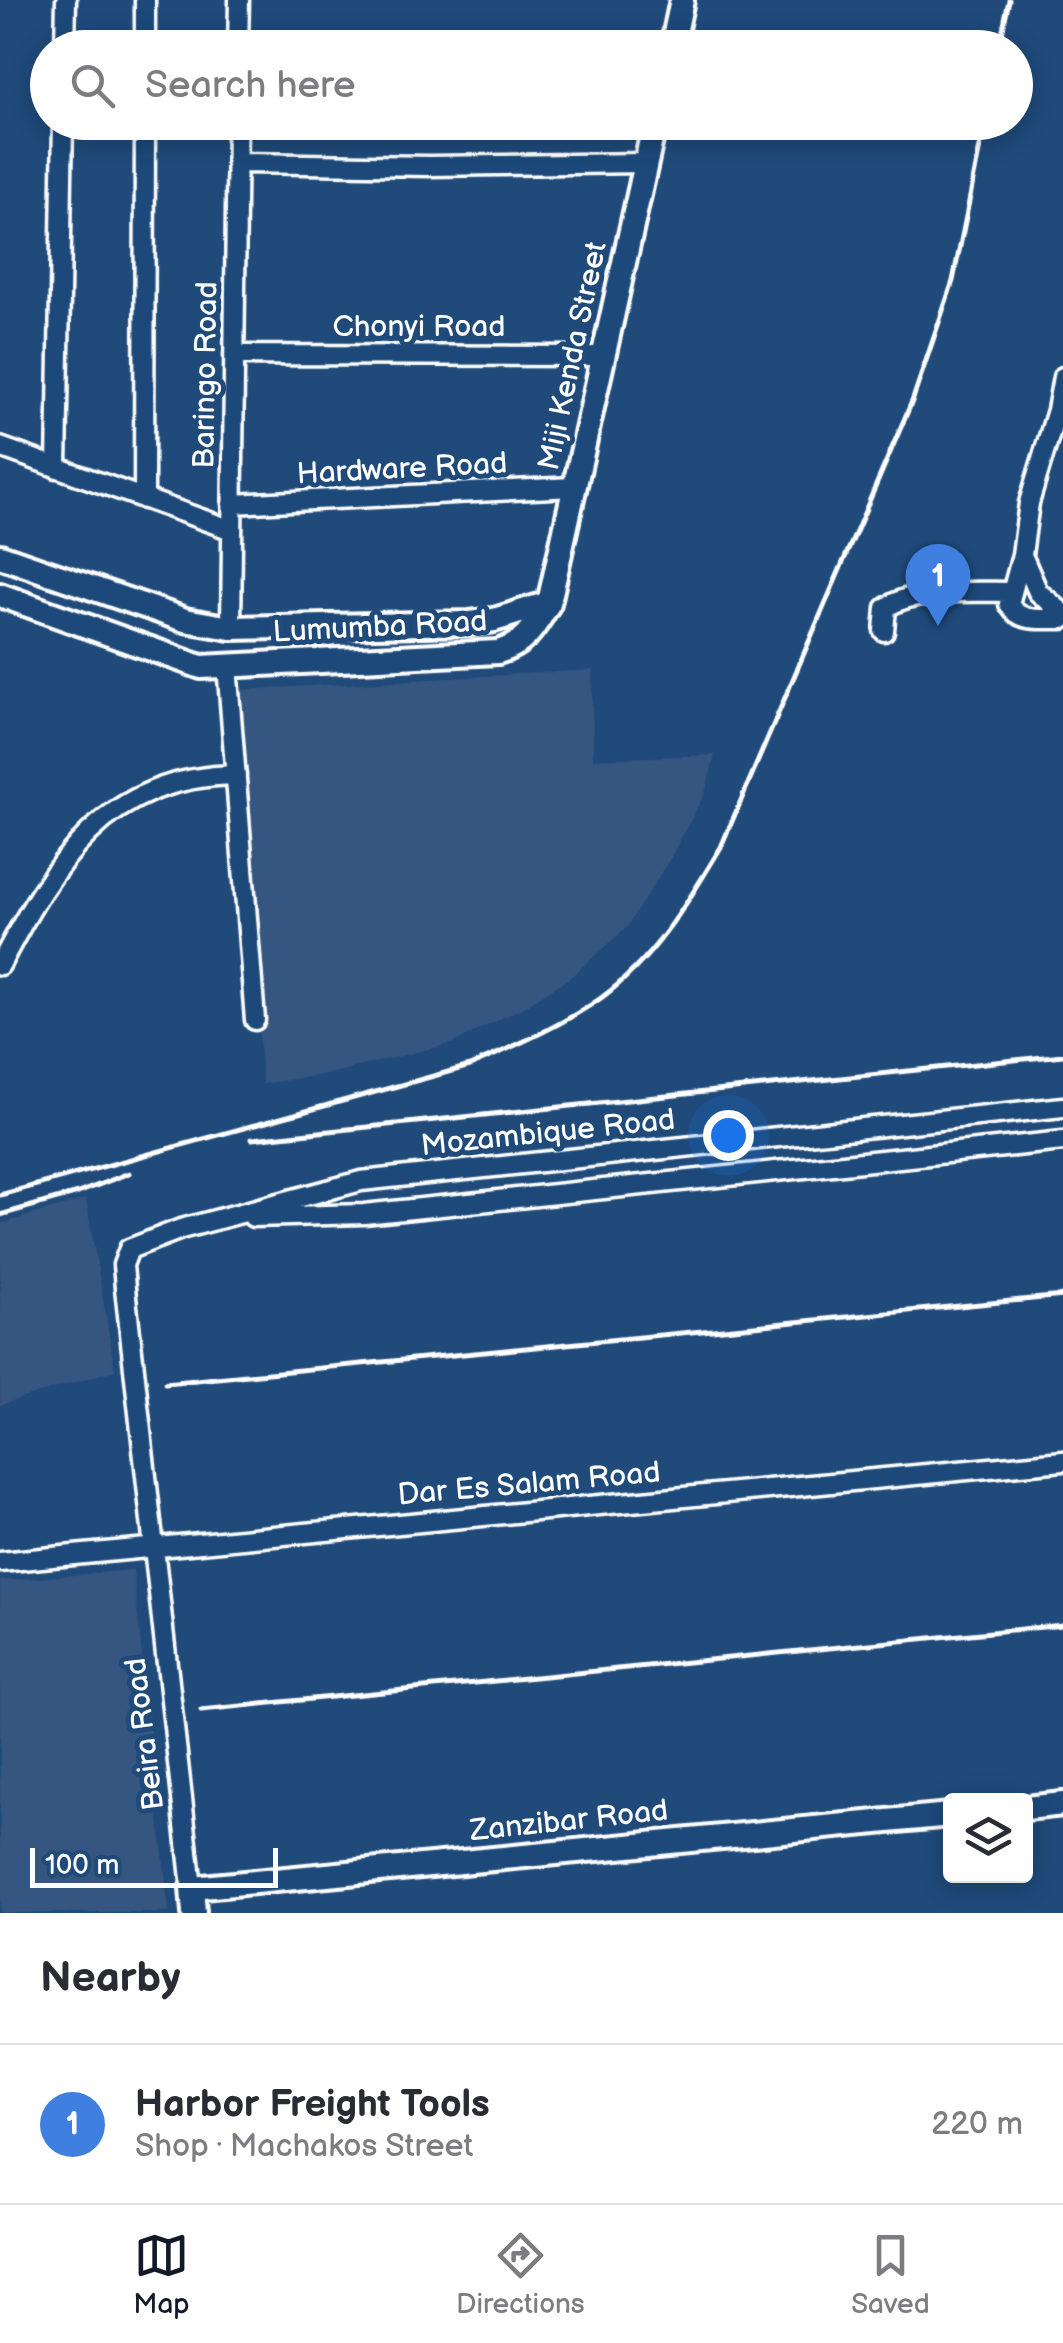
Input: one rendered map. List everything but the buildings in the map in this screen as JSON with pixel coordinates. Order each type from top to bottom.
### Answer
[{"type":"main road","points":[[676,30],[682,0]]},
{"type":"main road","name":"Miji Kenda Street","points":[[549,603],[651,140]]},
{"type":"main road","name":"Lumumba Road","points":[[0,556],[185,620],[230,628],[404,626],[494,620],[549,603]]},
{"type":"main road","name":"Lumumba Road","points":[[0,595],[201,667],[498,652],[516,647],[549,603]]},
{"type":"main road","points":[[1033,1807],[1063,1804]]},
{"type":"main road","name":"Zanzibar Road","points":[[192,1888],[943,1816]]},
{"type":"main road","name":"Beira Road","points":[[192,1888],[194,1913]]},
{"type":"street","points":[[65,30],[66,0]]},
{"type":"street","points":[[145,0],[145,30]]},
{"type":"street","points":[[238,30],[239,0]]},
{"type":"street","points":[[57,468],[63,140]]},
{"type":"street","points":[[144,499],[145,140]]},
{"type":"street","name":"Baringo Road","points":[[230,628],[237,140]]},
{"type":"street","points":[[236,163],[646,163]]},
{"type":"street","name":"Chonyi Road","points":[[234,355],[604,356]]},
{"type":"street","points":[[1063,377],[1060,412],[1028,504],[1022,555],[1010,592],[1011,608],[1017,615],[1063,616]]},
{"type":"street","points":[[0,447],[232,530]]},
{"type":"street","name":"Hardware Road","points":[[232,504],[574,487]]},
{"type":"street","points":[[1022,555],[1038,592],[1063,616]]},
{"type":"street","points":[[884,631],[886,608],[895,601],[950,593],[1010,592]]},
{"type":"street","points":[[404,626],[404,657]]},
{"type":"street","points":[[227,665],[255,1020]]},
{"type":"street","points":[[0,965],[56,867],[91,830],[126,804],[198,775],[236,775]]},
{"type":"street","name":"Mozambique Road","points":[[154,1548],[123,1265],[125,1255],[138,1244],[361,1180],[1063,1108]]},
{"type":"street","name":"Mozambique Road","points":[[222,1218],[364,1214],[1063,1141]]},
{"type":"street","name":"Dar Es Salam Road","points":[[0,1562],[1063,1461]]},
{"type":"street","name":"Beira Road","points":[[154,1548],[192,1888]]},
{"type":"shaded area","points":[[592,670],[593,759],[715,755],[705,793],[626,928],[572,976],[520,1009],[453,1043],[332,1073],[262,1084],[237,690]]},
{"type":"shaded area","points":[[86,1199],[115,1370],[0,1405],[0,1224]]},
{"type":"shaded area","points":[[133,1570],[169,1913],[0,1913],[0,1581]]},
{"type":"railway","points":[[1003,30],[1009,0]]},
{"type":"railway","points":[[0,1195],[470,1066],[570,1018],[620,983],[654,948],[721,847],[913,399],[953,281],[981,140]]},
{"type":"railway","points":[[252,1139],[1063,1055]]},
{"type":"railway","points":[[0,1215],[78,1193],[129,1173]]},
{"type":"railway","points":[[165,1383],[1063,1296]]},
{"type":"railway","points":[[201,1710],[1063,1625]]},
{"type":"place","name":"Harbor Freight Tools","points":[[938,626]]}]
